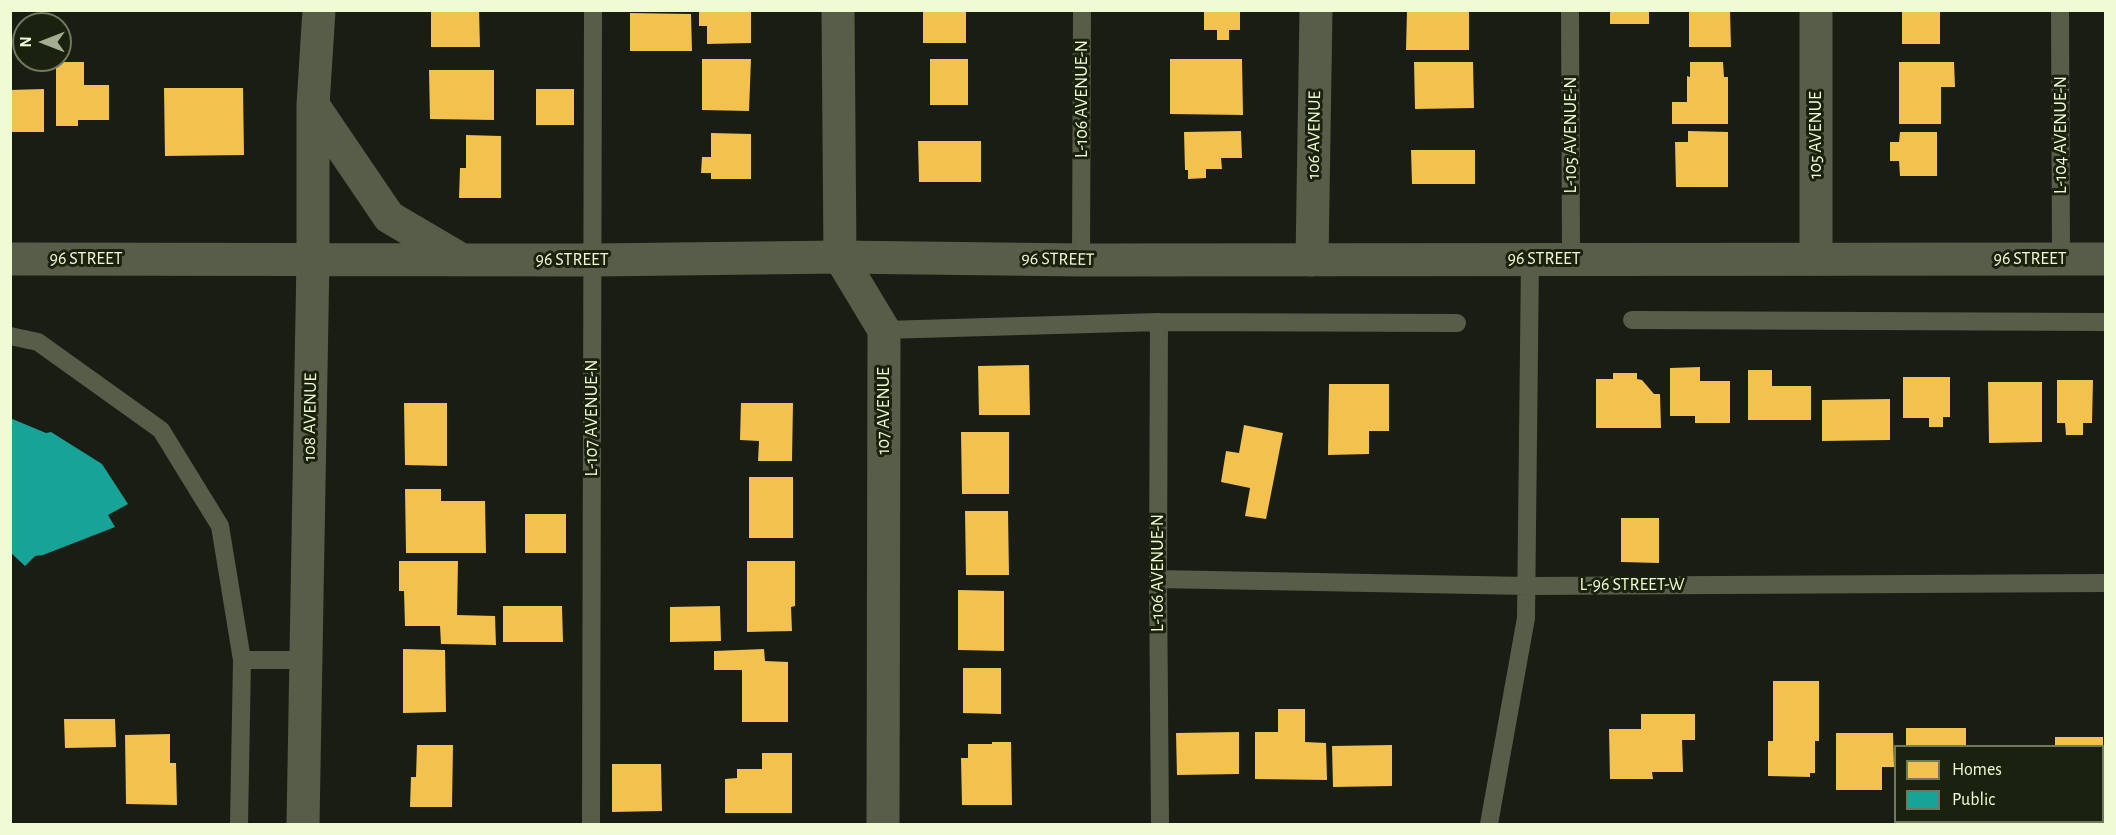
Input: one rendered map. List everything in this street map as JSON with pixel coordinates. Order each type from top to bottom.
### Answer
[{"type":"street","name":"108 AVENUE","points":[[303,825],[313,258],[313,105],[319,10]]},
{"type":"street","points":[[838,10],[840,257],[884,330]]},
{"type":"street","name":"106 AVENUE","points":[[1312,260],[1316,10]]},
{"type":"street","name":"105 AVENUE","points":[[1816,10],[1816,259]]},
{"type":"street","points":[[313,105],[389,217],[463,260]]},
{"type":"street","name":"96 STREET","points":[[10,259],[593,260],[840,257],[1081,260],[2106,259]]},
{"type":"street","name":"107 AVENUE","points":[[883,825],[884,330]]},
{"type":"lane","name":"L-107 AVENUE-N","points":[[591,825],[593,10]]},
{"type":"lane","name":"L-106 AVENUE-N","points":[[1081,260],[1082,10]]},
{"type":"lane","name":"L-105 AVENUE-N","points":[[1570,10],[1571,259]]},
{"type":"lane","name":"L-104 AVENUE-N","points":[[2060,10],[2061,259]]},
{"type":"lane","points":[[1489,825],[1526,618],[1530,259]]},
{"type":"lane","points":[[1632,320],[2106,322]]},
{"type":"lane","name":"L-106 AVENUE-N","points":[[1159,322],[1160,825]]},
{"type":"lane","points":[[884,330],[1159,322],[1456,323]]},
{"type":"lane","points":[[10,336],[38,342],[161,430],[220,526],[242,660],[239,825]]},
{"type":"lane","name":"L-96 STREET-W","points":[[1158,579],[1527,586],[2106,583]]},
{"type":"lane","points":[[242,660],[305,660]]},
{"type":"building: Homes","points":[[431,10],[479,10],[480,47],[431,47]]},
{"type":"building: Homes","points":[[699,10],[751,10],[751,43],[707,44],[707,26],[699,26]]},
{"type":"building: Homes","points":[[923,10],[966,10],[966,43],[923,43]]},
{"type":"building: Homes","points":[[1204,10],[1240,10],[1240,30],[1229,30],[1229,40],[1217,40],[1217,30],[1204,30]]},
{"type":"building: Homes","points":[[1407,10],[1469,10],[1469,50],[1406,50]]},
{"type":"building: Homes","points":[[1610,10],[1649,10],[1649,24],[1610,24]]},
{"type":"building: Homes","points":[[1689,10],[1730,10],[1731,47],[1689,47]]},
{"type":"building: Homes","points":[[1902,10],[1940,10],[1940,44],[1902,44]]},
{"type":"building: Homes","points":[[630,13],[691,14],[692,51],[630,51]]},
{"type":"building: Homes","points":[[702,59],[751,59],[749,111],[702,110]]},
{"type":"building: Homes","points":[[930,59],[968,59],[968,105],[930,105]]},
{"type":"building: Homes","points":[[1170,59],[1242,59],[1243,115],[1170,114]]},
{"type":"building: Homes","points":[[72,62],[84,62],[84,85],[109,85],[109,120],[78,120],[78,126],[56,126],[56,72],[72,72]]},
{"type":"building: Homes","points":[[1414,62],[1473,62],[1474,108],[1415,109]]},
{"type":"building: Homes","points":[[1690,62],[1723,62],[1724,77],[1728,77],[1728,124],[1672,124],[1672,102],[1687,102],[1687,76],[1690,77]]},
{"type":"building: Homes","points":[[1899,62],[1954,62],[1955,87],[1941,87],[1941,124],[1899,124]]},
{"type":"building: Homes","points":[[429,70],[494,70],[494,120],[430,119]]},
{"type":"building: Homes","points":[[164,88],[243,88],[244,155],[165,156]]},
{"type":"building: Homes","points":[[44,89],[44,132],[10,132],[10,90]]},
{"type":"building: Homes","points":[[536,89],[574,89],[574,125],[536,125]]},
{"type":"building: Homes","points":[[1241,131],[1242,158],[1221,158],[1222,169],[1206,169],[1206,178],[1188,179],[1188,170],[1185,170],[1184,132]]},
{"type":"building: Homes","points":[[1688,131],[1728,132],[1728,187],[1676,187],[1675,142],[1688,142]]},
{"type":"building: Homes","points":[[1900,132],[1937,132],[1937,176],[1900,176],[1899,161],[1890,161],[1890,142],[1899,142]]},
{"type":"building: Homes","points":[[711,133],[751,134],[751,179],[711,179],[711,173],[701,173],[702,157],[711,157]]},
{"type":"building: Homes","points":[[466,135],[501,136],[501,198],[459,198],[460,168],[466,168]]},
{"type":"building: Homes","points":[[918,141],[981,141],[981,182],[919,182]]},
{"type":"building: Homes","points":[[1411,150],[1475,150],[1475,184],[1412,184]]},
{"type":"building: Homes","points":[[1029,365],[1030,415],[979,415],[978,366]]},
{"type":"building: Homes","points":[[1700,367],[1700,381],[1730,381],[1730,423],[1695,423],[1695,416],[1670,416],[1670,368]]},
{"type":"building: Homes","points":[[1748,370],[1772,370],[1772,386],[1811,386],[1811,420],[1748,420]]},
{"type":"building: Homes","points":[[1613,373],[1637,373],[1637,379],[1642,380],[1654,394],[1660,394],[1661,428],[1596,428],[1596,379],[1613,379]]},
{"type":"building: Homes","points":[[1903,377],[1950,377],[1950,417],[1943,417],[1943,427],[1929,427],[1929,418],[1903,418]]},
{"type":"building: Homes","points":[[2057,380],[2093,380],[2092,423],[2083,423],[2083,435],[2066,435],[2065,423],[2057,423]]},
{"type":"building: Homes","points":[[1988,382],[2042,382],[2042,442],[1989,443]]},
{"type":"building: Homes","points":[[1329,384],[1389,384],[1389,431],[1369,431],[1369,454],[1328,455]]},
{"type":"building: Homes","points":[[1890,399],[1890,440],[1822,441],[1822,400]]},
{"type":"building: Homes","points":[[404,403],[447,403],[447,466],[405,465]]},
{"type":"building: Homes","points":[[741,403],[793,403],[792,461],[758,461],[759,441],[740,440]]},
{"type":"building: Homes","points":[[1244,425],[1283,433],[1266,519],[1245,516],[1250,488],[1221,482],[1226,451],[1239,453]]},
{"type":"building: Homes","points":[[961,432],[1009,432],[1009,494],[962,494]]},
{"type":"building: Homes","points":[[749,477],[793,477],[793,538],[749,538]]},
{"type":"building: Homes","points":[[405,489],[441,489],[441,501],[485,501],[486,553],[406,553]]},
{"type":"building: Homes","points":[[965,511],[1008,511],[1009,575],[966,575]]},
{"type":"building: Homes","points":[[525,514],[566,514],[566,553],[525,553]]},
{"type":"building: Homes","points":[[1621,518],[1659,518],[1659,563],[1621,562]]},
{"type":"building: Homes","points":[[399,561],[458,561],[457,615],[495,616],[496,645],[441,644],[440,626],[405,626],[404,591],[399,591]]},
{"type":"building: Homes","points":[[747,561],[795,561],[795,606],[791,607],[792,631],[747,632]]},
{"type":"building: Homes","points":[[958,590],[1004,591],[1004,651],[958,650]]},
{"type":"building: Homes","points":[[503,606],[562,606],[563,642],[503,642]]},
{"type":"building: Homes","points":[[720,606],[721,641],[670,642],[670,607]]},
{"type":"building: Homes","points":[[403,649],[445,650],[446,712],[403,713]]},
{"type":"building: Homes","points":[[764,649],[765,661],[788,662],[788,722],[742,722],[742,670],[714,670],[714,651]]},
{"type":"building: Homes","points":[[963,668],[1001,668],[1001,714],[963,713]]},
{"type":"building: Homes","points":[[1773,681],[1819,681],[1819,741],[1815,741],[1815,773],[1810,773],[1810,777],[1768,776],[1768,741],[1773,741]]},
{"type":"building: Homes","points":[[1278,709],[1305,709],[1305,742],[1326,743],[1327,780],[1255,779],[1255,732],[1278,732]]},
{"type":"building: Homes","points":[[1641,714],[1695,714],[1695,740],[1682,740],[1683,772],[1652,772],[1653,779],[1610,779],[1609,729],[1641,729]]},
{"type":"building: Homes","points":[[64,719],[115,719],[116,747],[65,748]]},
{"type":"building: Homes","points":[[1906,728],[1966,728],[1966,745],[1906,745]]},
{"type":"building: Homes","points":[[1239,732],[1239,774],[1177,775],[1176,733]]},
{"type":"building: Homes","points":[[1836,733],[1893,733],[1894,767],[1882,767],[1882,790],[1836,790]]},
{"type":"building: Homes","points":[[170,734],[170,763],[176,763],[177,805],[126,804],[125,735]]},
{"type":"building: Homes","points":[[2055,737],[2103,737],[2103,745],[2055,745]]},
{"type":"building: Homes","points":[[992,742],[1011,742],[1012,805],[962,805],[961,758],[968,758],[968,744],[992,744]]},
{"type":"building: Homes","points":[[417,745],[453,745],[452,807],[410,807],[411,777],[416,777]]},
{"type":"building: Homes","points":[[1392,745],[1392,786],[1333,787],[1332,746]]},
{"type":"building: Homes","points":[[762,753],[792,753],[792,813],[725,813],[725,779],[737,778],[737,769],[762,769]]},
{"type":"building: Homes","points":[[612,764],[661,764],[662,811],[612,812]]},
{"type":"building: Public","points":[[10,418],[46,433],[51,432],[102,464],[128,504],[108,515],[115,527],[35,556],[25,566],[10,552]]}]
